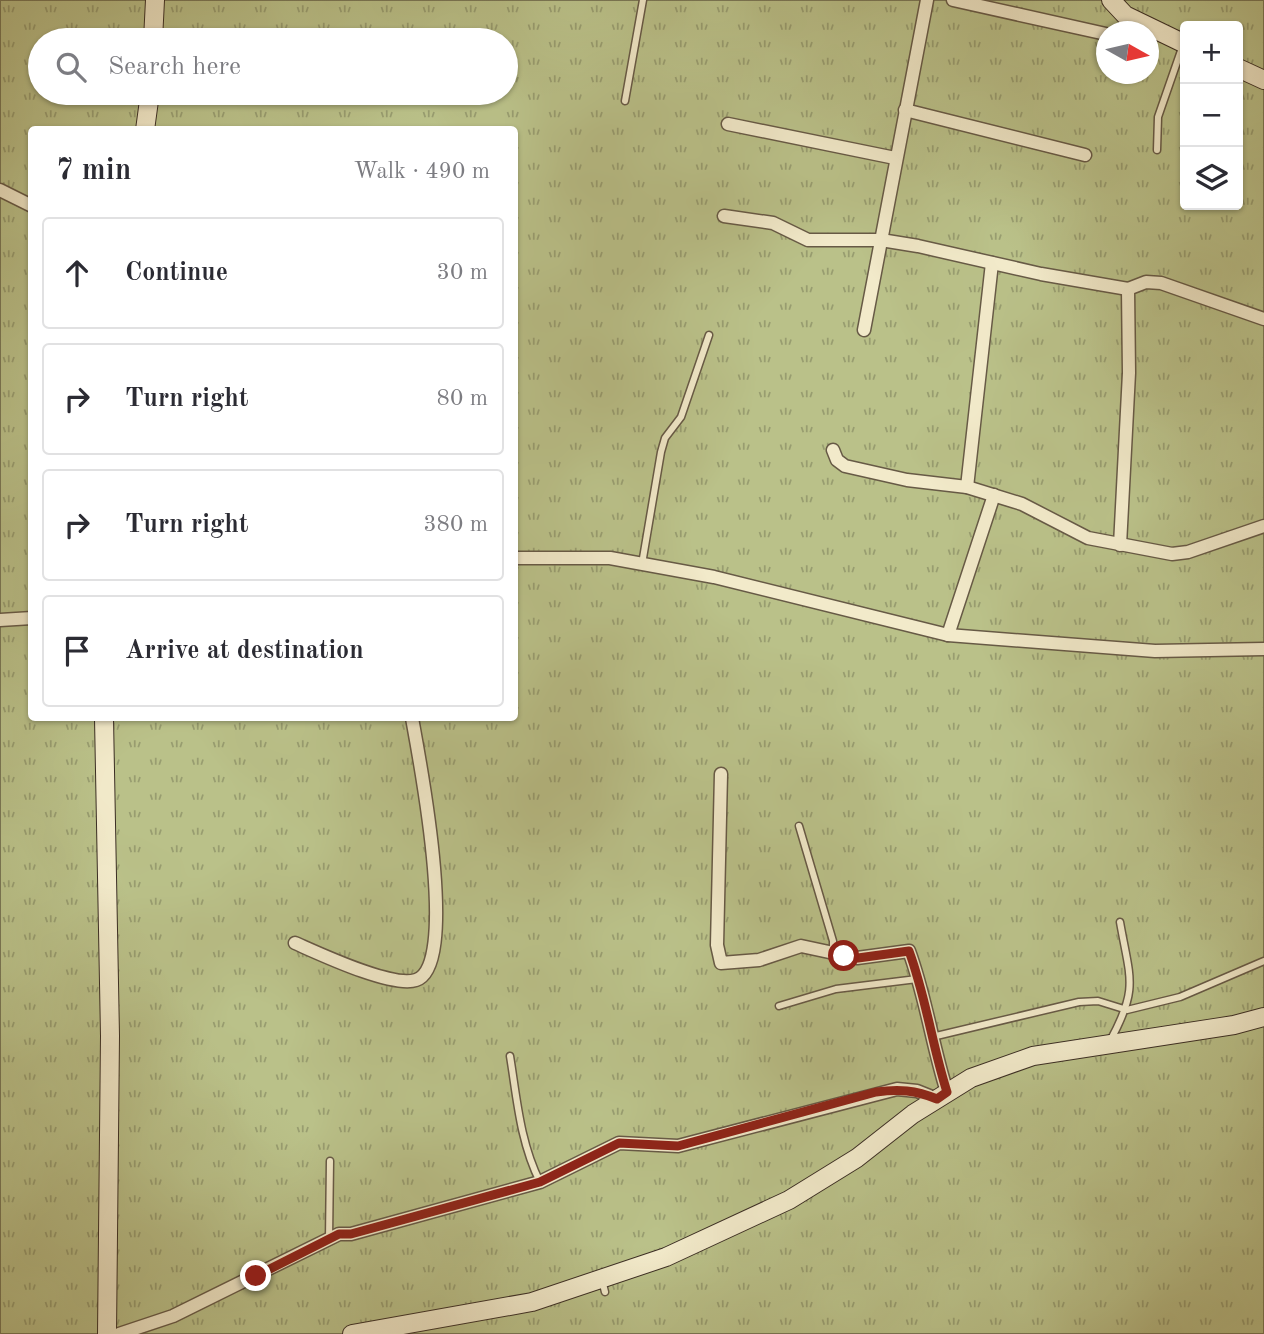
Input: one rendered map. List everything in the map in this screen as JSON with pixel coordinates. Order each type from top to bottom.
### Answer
[{"type":"street","points":[[154,28],[155,0]]},
{"type":"street","points":[[864,330],[927,0]]},
{"type":"street","points":[[953,0],[1096,32]]},
{"type":"street","points":[[1111,0],[1134,21]]},
{"type":"street","points":[[1159,37],[1180,42]]},
{"type":"street","points":[[1243,70],[1264,80]]},
{"type":"street","points":[[146,126],[148,105]]},
{"type":"street","points":[[905,110],[1085,155]]},
{"type":"street","points":[[728,124],[895,158]]},
{"type":"street","points":[[0,190],[28,204]]},
{"type":"street","points":[[724,216],[773,223],[808,240],[881,240],[1128,289],[1146,282],[1161,283],[1264,319]]},
{"type":"street","points":[[967,487],[992,263]]},
{"type":"street","points":[[1120,545],[1129,373],[1128,289]]},
{"type":"street","points":[[833,450],[836,460],[845,467],[907,480],[967,487],[1022,504],[1088,538],[1120,545],[1172,554],[1188,552],[1264,526]]},
{"type":"street","points":[[948,635],[994,495]]},
{"type":"street","points":[[518,558],[610,558],[741,583],[948,635],[1155,651],[1264,649]]},
{"type":"street","points":[[0,620],[28,618]]},
{"type":"street","points":[[104,721],[109,996],[107,1334]]},
{"type":"street","points":[[295,943],[345,965],[405,982],[421,979],[431,967],[436,901],[434,852],[412,721]]},
{"type":"street","points":[[721,774],[717,945],[721,963],[759,960],[801,946],[858,958],[909,951],[919,979],[942,1095]]},
{"type":"street","points":[[352,1334],[532,1302],[603,1285],[789,1200],[857,1158],[942,1095],[971,1078],[1032,1056],[1107,1046],[1264,1017]]},
{"type":"street","points":[[119,1334],[173,1316],[329,1239],[540,1182],[619,1143],[678,1146],[876,1092],[897,1089],[942,1095]]},
{"type":"lane","points":[[625,101],[643,0]]},
{"type":"lane","points":[[1157,150],[1158,117],[1180,54]]},
{"type":"lane","points":[[642,564],[665,438],[681,417],[709,335]]},
{"type":"lane","points":[[799,826],[833,941],[833,954]]},
{"type":"lane","points":[[1107,1046],[1127,1010],[1131,988],[1121,922]]},
{"type":"lane","points":[[934,1047],[1090,1001],[1127,1010],[1180,997],[1264,961]]},
{"type":"lane","points":[[779,1006],[836,989],[919,979]]},
{"type":"lane","points":[[510,1056],[522,1135],[528,1158],[540,1182]]},
{"type":"lane","points":[[329,1239],[330,1161]]},
{"type":"green space","points":[[0,0],[1264,0],[1264,1334],[0,1334]]},
{"type":"route","points":[[256,1276],[339,1234],[351,1234],[540,1182],[564,1173],[619,1143],[678,1146],[876,1092],[897,1089],[918,1091],[937,1099],[947,1092],[933,1046],[926,1002],[909,951],[858,958],[844,956]]}]
